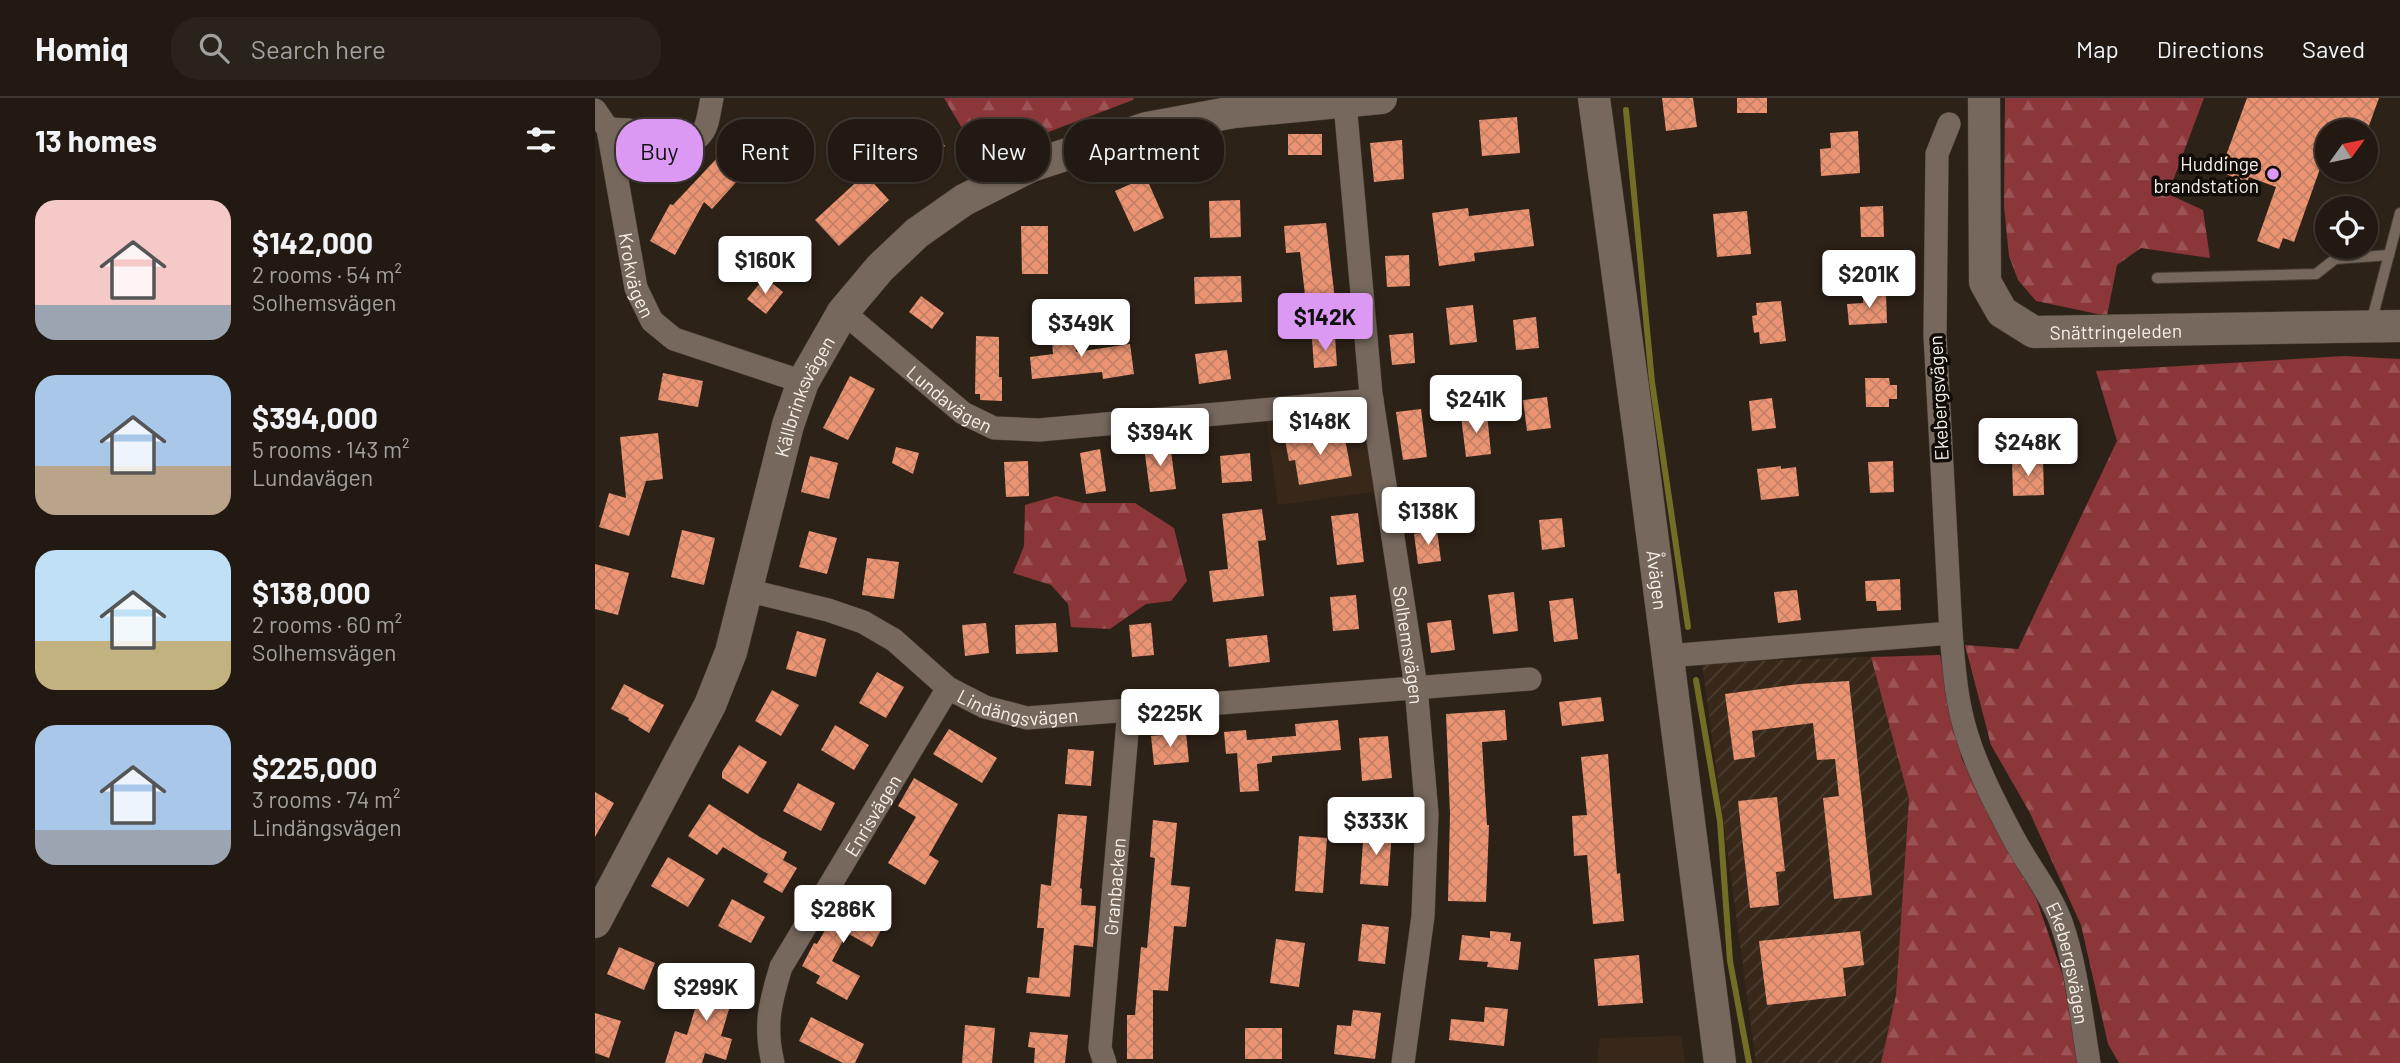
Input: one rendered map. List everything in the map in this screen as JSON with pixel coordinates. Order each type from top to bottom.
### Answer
[{"type":"street","points":[[608,129],[629,130],[683,149],[698,139],[706,129],[712,98]]},
{"type":"street","name":"Källbrinksvägen","points":[[595,922],[710,705],[731,652],[788,425],[803,382],[843,312],[880,268],[917,233],[964,200],[1031,166],[1147,128],[1234,112],[1381,98]]},
{"type":"street","name":"Åvägen","points":[[1594,98],[1720,1063]]},
{"type":"street","name":"Snättringeleden","points":[[1984,98],[1985,282],[2002,312],[2034,332],[2385,326]]},
{"type":"street","name":"Solhemsvägen","points":[[1345,103],[1372,400],[1416,687],[1427,814],[1423,916],[1403,1063]]},
{"type":"street","name":"Krokvägen","points":[[595,110],[608,129],[636,288],[652,321],[674,339],[803,382]]},
{"type":"street","name":"Ekebergsvägen","points":[[1949,124],[1937,154],[1935,335],[1951,633],[1959,706],[1977,763],[2015,840],[2049,896],[2061,922],[2089,1063]]},
{"type":"street","name":"Lundavägen","points":[[843,312],[963,413],[995,428],[1039,430],[1372,400]]},
{"type":"street","name":"Lindängsvägen","points":[[746,590],[828,610],[863,622],[894,640],[948,688],[985,707],[1027,718],[1530,679]]},
{"type":"street","points":[[1667,656],[1951,633]]},
{"type":"street","name":"Enrisvägen","points":[[773,1063],[768,1044],[769,1009],[781,967],[948,688]]},
{"type":"street","name":"Granbacken","points":[[1105,1063],[1100,1048],[1129,709]]},
{"type":"lane","name":"Snättringeleden","points":[[2385,326],[2389,255],[2400,213]]},
{"type":"lane","points":[[2157,278],[2316,274],[2335,259],[2389,255]]},
{"type":"shaded area","points":[[1367,400],[1379,491],[1278,505],[1265,411]]},
{"type":"shaded area","points":[[1871,657],[1909,799],[1896,995],[1881,1063],[1756,1063],[1702,663]]},
{"type":"shaded area","points":[[1681,1036],[1685,1063],[1597,1063],[1600,1038]]},
{"type":"green space","points":[[944,98],[1134,98],[1083,119],[1064,119],[1064,126],[1050,131],[1050,119],[957,119]]},
{"type":"green space","points":[[2005,98],[2204,98],[2168,194],[2203,210],[2210,258],[2141,248],[2117,265],[2107,316],[2036,301],[2018,280],[2009,256],[2004,206]]},
{"type":"green space","points":[[2345,356],[2400,359],[2400,1063],[2119,1063],[2108,1044],[2081,925],[2030,813],[1991,745],[1965,645],[2018,649],[2117,441],[2096,371]]},
{"type":"green space","points":[[1056,496],[1083,503],[1135,503],[1174,528],[1187,581],[1171,601],[1146,604],[1110,629],[1071,627],[1068,604],[1051,585],[1013,573],[1024,546],[1025,505]]},
{"type":"green space","points":[[1940,655],[1962,760],[2028,875],[2063,976],[2078,1063],[1881,1063],[1896,995],[1909,799],[1871,657]]},
{"type":"building","points":[[1662,98],[1693,98],[1697,127],[1666,131]]},
{"type":"building","points":[[1737,98],[1767,98],[1767,113],[1737,113]]},
{"type":"building","name":"Huddinge brandstation","points":[[2247,98],[2379,98],[2371,119],[2315,119],[2315,182],[2294,242],[2283,238],[2279,249],[2257,241],[2276,187],[2249,177],[2247,182],[2220,172]]},
{"type":"building","points":[[1517,117],[1520,153],[1482,156],[1479,120]]},
{"type":"building","points":[[1858,131],[1860,173],[1821,176],[1820,149],[1831,148],[1830,133]]},
{"type":"building","points":[[1288,134],[1322,134],[1322,155],[1288,155]]},
{"type":"building","points":[[1402,140],[1404,179],[1374,182],[1370,143]]},
{"type":"building","points":[[717,158],[717,182],[736,182],[712,209],[704,202],[675,255],[650,241],[670,204],[673,205],[695,182],[703,182],[703,173]]},
{"type":"building","points":[[856,182],[872,182],[889,200],[839,246],[815,220]]},
{"type":"building","points":[[1135,182],[1148,182],[1164,218],[1134,232],[1115,191]]},
{"type":"building","points":[[1240,200],[1241,237],[1210,238],[1209,201]]},
{"type":"building","points":[[1883,206],[1884,237],[1861,237],[1860,207]]},
{"type":"building","points":[[1468,208],[1469,216],[1529,209],[1534,246],[1474,253],[1475,261],[1439,266],[1432,213]]},
{"type":"building","points":[[1747,211],[1751,254],[1717,257],[1713,214]]},
{"type":"building","points":[[1326,223],[1336,308],[1307,312],[1300,252],[1286,253],[1284,226]]},
{"type":"building","points":[[1021,226],[1048,226],[1048,274],[1022,274]]},
{"type":"building","points":[[1409,255],[1410,286],[1387,287],[1385,256]]},
{"type":"building","points":[[1241,276],[1242,302],[1195,304],[1194,277]]},
{"type":"building","points":[[765,277],[783,292],[766,314],[747,299]]},
{"type":"building","points":[[1886,292],[1887,323],[1849,325],[1847,304],[1863,303],[1863,293]]},
{"type":"building","points":[[921,296],[944,313],[932,329],[909,312]]},
{"type":"building","points":[[1781,301],[1786,341],[1760,344],[1759,332],[1754,333],[1752,316],[1757,315],[1756,303]]},
{"type":"building","points":[[1473,305],[1477,342],[1450,345],[1446,308]]},
{"type":"building","points":[[1536,317],[1539,348],[1516,350],[1513,320]]},
{"type":"building","points":[[1073,327],[1076,352],[1130,344],[1134,374],[1103,379],[1102,372],[1032,379],[1030,357],[1053,354],[1051,329]]},
{"type":"building","points":[[1413,333],[1415,363],[1392,365],[1389,335]]},
{"type":"building","points":[[976,336],[999,337],[1002,401],[980,400],[980,394],[975,394]]},
{"type":"building","points":[[1335,337],[1337,366],[1314,368],[1312,339]]},
{"type":"building","points":[[1227,350],[1231,379],[1199,384],[1195,354]]},
{"type":"building","points":[[663,373],[703,381],[698,407],[658,400]]},
{"type":"building","points":[[850,376],[875,389],[848,440],[823,428]]},
{"type":"building","points":[[1865,378],[1889,378],[1890,385],[1897,385],[1897,399],[1889,399],[1889,407],[1866,407]]},
{"type":"building","points":[[1547,397],[1551,428],[1527,431],[1523,400]]},
{"type":"building","points":[[1772,398],[1776,428],[1752,431],[1749,401]]},
{"type":"building","points":[[1421,409],[1427,457],[1403,460],[1396,412]]},
{"type":"building","points":[[1487,413],[1491,454],[1466,457],[1461,416]]},
{"type":"building","points":[[1343,428],[1352,476],[1299,485],[1295,460],[1289,461],[1285,440],[1315,436],[1314,433]]},
{"type":"building","points":[[658,433],[663,479],[646,481],[629,536],[599,527],[609,493],[626,498],[620,437]]},
{"type":"building","points":[[1170,444],[1176,489],[1150,492],[1144,447]]},
{"type":"building","points":[[896,447],[919,453],[913,474],[892,463]]},
{"type":"building","points":[[1100,449],[1106,491],[1086,494],[1080,453]]},
{"type":"building","points":[[1250,453],[1252,481],[1222,483],[1220,456]]},
{"type":"building","points":[[810,456],[838,463],[829,499],[801,492]]},
{"type":"building","points":[[2012,460],[2043,460],[2044,495],[2013,496]]},
{"type":"building","points":[[1028,461],[1029,496],[1006,497],[1004,462]]},
{"type":"building","points":[[1893,461],[1894,492],[1870,493],[1868,462]]},
{"type":"building","points":[[1781,466],[1781,469],[1796,467],[1799,496],[1761,500],[1757,469]]},
{"type":"building","points":[[1262,509],[1266,540],[1258,541],[1264,596],[1213,602],[1209,571],[1228,569],[1222,514]]},
{"type":"building","points":[[1358,513],[1364,562],[1337,565],[1331,516]]},
{"type":"building","points":[[1562,518],[1565,547],[1542,550],[1539,520]]},
{"type":"building","points":[[682,530],[715,538],[704,585],[671,577]]},
{"type":"building","points":[[1437,530],[1441,561],[1418,564],[1414,534]]},
{"type":"building","points":[[809,531],[837,538],[827,574],[799,567]]},
{"type":"building","points":[[867,558],[899,562],[894,599],[862,595]]},
{"type":"building","points":[[595,564],[629,573],[618,615],[595,609]]},
{"type":"building","points":[[1900,579],[1901,610],[1877,611],[1876,601],[1866,601],[1865,581]]},
{"type":"building","points":[[1797,590],[1801,620],[1778,623],[1774,592]]},
{"type":"building","points":[[1514,592],[1518,631],[1493,634],[1488,595]]},
{"type":"building","points":[[1356,595],[1359,629],[1333,631],[1330,597]]},
{"type":"building","points":[[1573,598],[1578,639],[1554,642],[1549,601]]},
{"type":"building","points":[[1451,620],[1455,650],[1431,653],[1427,623]]},
{"type":"building","points":[[986,623],[989,653],[965,656],[962,625]]},
{"type":"building","points":[[1056,623],[1058,652],[1016,654],[1015,625]]},
{"type":"building","points":[[1151,623],[1154,655],[1132,657],[1129,625]]},
{"type":"building","points":[[797,631],[826,639],[816,677],[786,669]]},
{"type":"building","points":[[1267,635],[1270,662],[1229,667],[1226,639]]},
{"type":"building","points":[[877,672],[904,687],[886,718],[859,703]]},
{"type":"building","points":[[1849,681],[1872,895],[1834,899],[1823,798],[1839,796],[1835,759],[1817,760],[1813,723],[1752,731],[1755,757],[1734,760],[1725,694],[1799,684]]},
{"type":"building","points":[[624,684],[664,705],[649,733],[611,709]]},
{"type":"building","points":[[772,690],[799,705],[781,736],[755,721]]},
{"type":"building","points":[[1601,697],[1604,721],[1562,726],[1559,702]]},
{"type":"building","points":[[1505,710],[1507,740],[1482,742],[1489,825],[1486,902],[1448,901],[1450,814],[1446,714]]},
{"type":"building","points":[[1338,720],[1341,750],[1272,756],[1272,762],[1257,764],[1259,791],[1240,792],[1237,753],[1226,754],[1224,732],[1246,730],[1247,740],[1296,736],[1295,724]]},
{"type":"building","points":[[835,725],[869,745],[854,770],[821,750]]},
{"type":"building","points":[[949,729],[997,758],[982,783],[933,754]]},
{"type":"building","points":[[1186,733],[1189,762],[1154,765],[1151,736]]},
{"type":"building","points":[[1388,736],[1392,778],[1362,781],[1359,738]]},
{"type":"building","points":[[739,745],[767,762],[748,794],[722,778],[722,772]]},
{"type":"building","points":[[1068,749],[1094,751],[1091,786],[1065,784]]},
{"type":"building","points":[[1608,754],[1617,874],[1620,873],[1624,921],[1593,924],[1587,855],[1574,856],[1572,816],[1587,815],[1581,757]]},
{"type":"building","points":[[914,778],[958,804],[929,855],[939,861],[925,885],[888,863],[916,817],[898,806]]},
{"type":"building","points":[[798,783],[835,803],[821,831],[783,811]]},
{"type":"building","points":[[595,792],[614,803],[595,837]]},
{"type":"building","points":[[1777,797],[1785,871],[1776,872],[1779,905],[1750,908],[1738,801]]},
{"type":"building","points":[[709,804],[787,852],[783,860],[797,868],[782,893],[763,882],[768,874],[723,847],[717,855],[688,836]]},
{"type":"building","points":[[1058,814],[1087,816],[1080,888],[1081,905],[1096,906],[1093,947],[1074,945],[1070,997],[1026,993],[1028,977],[1039,978],[1044,928],[1037,928],[1041,884],[1051,886]]},
{"type":"building","points":[[1153,820],[1177,823],[1171,885],[1190,887],[1186,927],[1174,926],[1168,991],[1153,990],[1153,1059],[1127,1059],[1127,1015],[1135,1015],[1141,947],[1147,948],[1155,858],[1150,857]]},
{"type":"building","points":[[1364,828],[1392,830],[1388,886],[1360,884]]},
{"type":"building","points":[[1299,836],[1327,838],[1323,893],[1295,891]]},
{"type":"building","points":[[668,857],[705,879],[688,907],[651,886]]},
{"type":"building","points":[[845,895],[887,919],[872,947],[847,933],[832,961],[860,976],[847,1000],[816,983],[820,976],[802,966]]},
{"type":"building","points":[[732,899],[765,917],[751,943],[718,926]]},
{"type":"building","points":[[1362,924],[1389,927],[1385,964],[1358,961]]},
{"type":"building","points":[[1490,931],[1511,933],[1510,941],[1521,942],[1518,970],[1487,967],[1488,962],[1459,960],[1462,935],[1490,938]]},
{"type":"building","points":[[1860,931],[1864,965],[1843,968],[1846,996],[1767,1005],[1759,941]]},
{"type":"building","points":[[1276,939],[1305,943],[1299,987],[1270,983]]},
{"type":"building","points":[[619,947],[655,963],[644,990],[607,974]]},
{"type":"building","points":[[1639,955],[1643,1003],[1598,1006],[1594,959]]},
{"type":"building","points":[[707,970],[738,979],[721,1036],[732,1039],[726,1060],[705,1053],[702,1063],[665,1063],[675,1031],[687,1035]]},
{"type":"building","points":[[1485,1007],[1508,1009],[1504,1046],[1449,1040],[1451,1019],[1484,1022]]},
{"type":"building","points":[[1353,1010],[1381,1013],[1375,1059],[1334,1054],[1337,1025],[1351,1026]]},
{"type":"building","points":[[595,1013],[621,1021],[609,1058],[595,1053]]},
{"type":"building","points":[[811,1017],[864,1044],[855,1063],[843,1063],[799,1041]]},
{"type":"building","points":[[965,1025],[995,1028],[992,1063],[962,1063]]},
{"type":"building","points":[[1245,1028],[1282,1028],[1282,1059],[1245,1059]]},
{"type":"building","points":[[1030,1032],[1068,1035],[1065,1063],[1034,1063],[1035,1048],[1028,1047]]},
{"type":"waterway","points":[[1626,110],[1652,382],[1688,627]]},
{"type":"waterway","points":[[1696,680],[1720,821],[1730,961],[1749,1063]]},
{"type":"place","name":"Huddinge brandstation","points":[[2273,174]]}]
